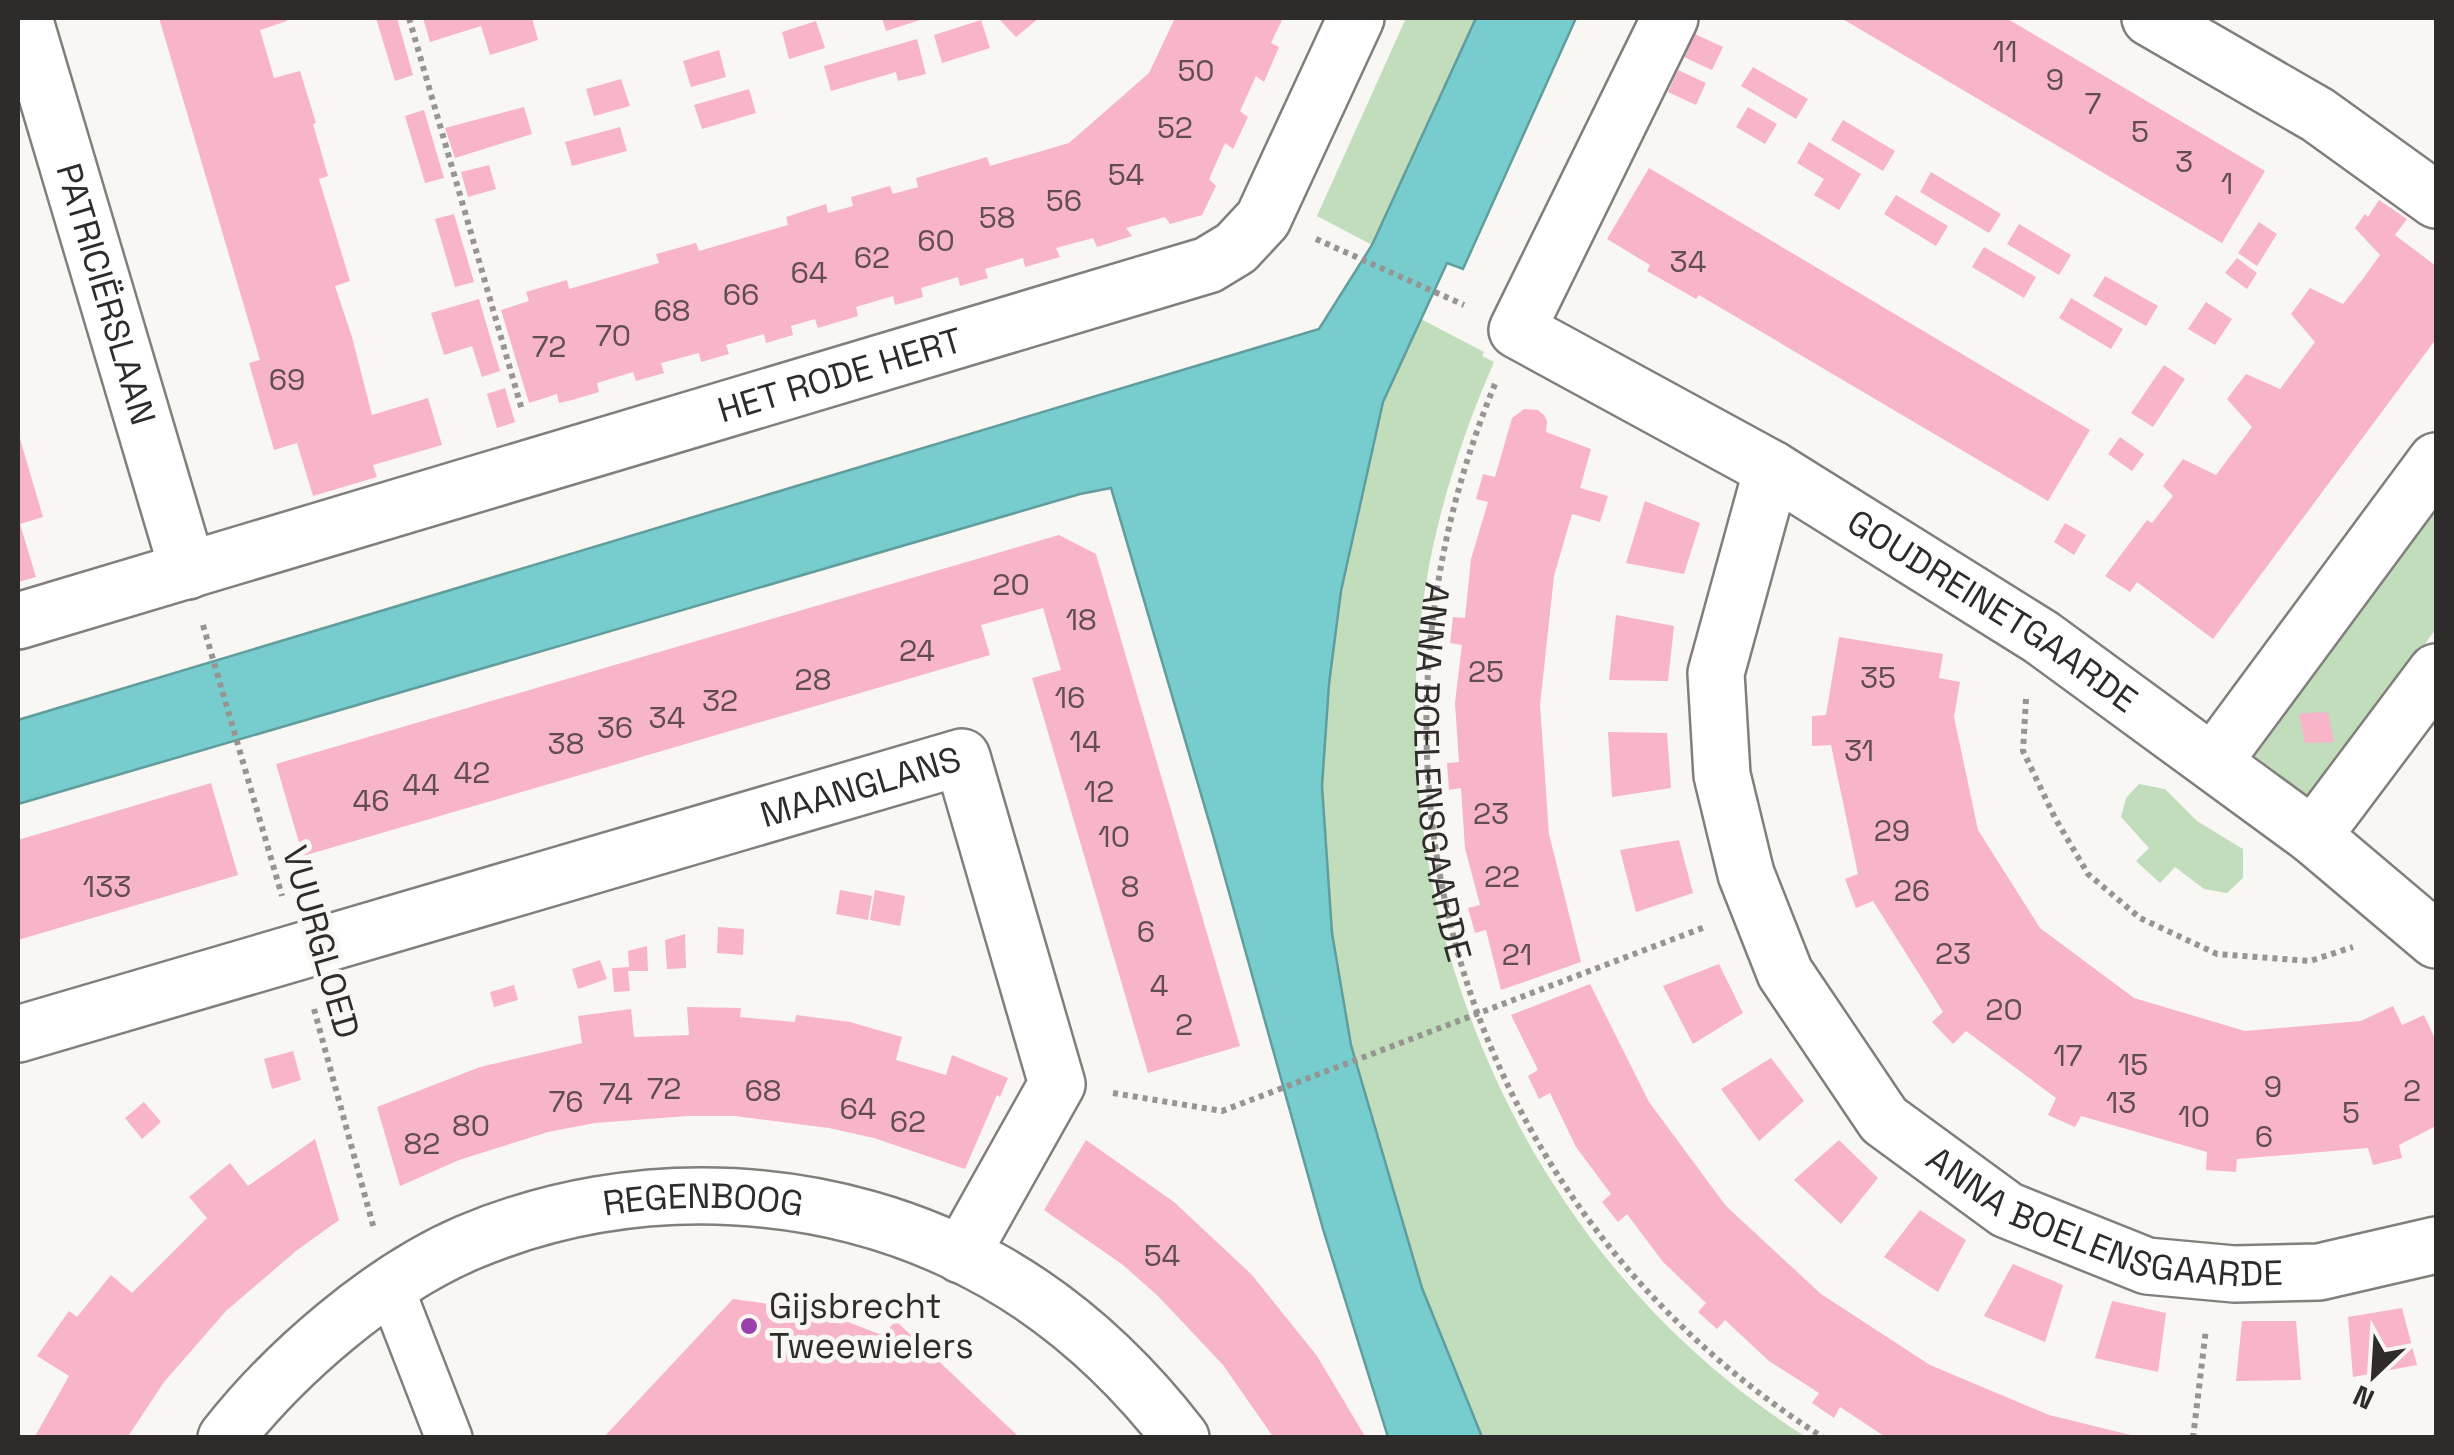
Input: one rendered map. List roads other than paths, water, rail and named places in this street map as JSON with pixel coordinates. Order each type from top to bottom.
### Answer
[{"type":"street","name":"PATRICIËRSLAAN","points":[[24,18],[194,591]]},
{"type":"street","name":"HET RODE HERT","points":[[18,621],[194,591],[537,463],[1208,265],[1236,248],[1263,220],[1356,18]]},
{"type":"street","name":"GOUDREINETGAARDE","points":[[1670,18],[1517,330],[1772,469],[2041,637],[2214,760],[2429,933]]},
{"type":"street","points":[[2150,18],[2318,115],[2436,200]]},
{"type":"street","points":[[2214,760],[2436,462]]},
{"type":"street","name":"ANNA BOELENSGAARDE","points":[[1772,469],[1716,673],[1722,775],[1746,874],[1786,973],[1884,1120],[2007,1210],[2147,1266],[2212,1272],[2318,1272],[2436,1245]]},
{"type":"street","points":[[2313,836],[2436,672]]},
{"type":"street","name":"MAANGLANS","points":[[18,1034],[962,757],[1057,1084],[962,1255]]},
{"type":"street","name":"REGENBOOG","points":[[226,1438],[299,1360],[390,1286],[466,1244],[526,1222],[593,1206],[663,1195],[735,1195],[788,1202],[870,1222],[962,1255],[996,1272],[1062,1316],[1123,1370],[1181,1438]]},
{"type":"street","points":[[390,1286],[450,1438]]},
{"type":"water","points":[[1476,18],[1576,18],[1463,269],[1447,263],[1383,402],[1341,591],[1322,786],[1332,933],[1351,1045],[1422,1288],[1482,1437],[1388,1437],[1323,1229],[1111,488],[18,804],[18,720],[1319,329],[1372,245]]},
{"type":"place","name":"Gijsbrecht Tweewielers","points":[[749,1326]]}]
